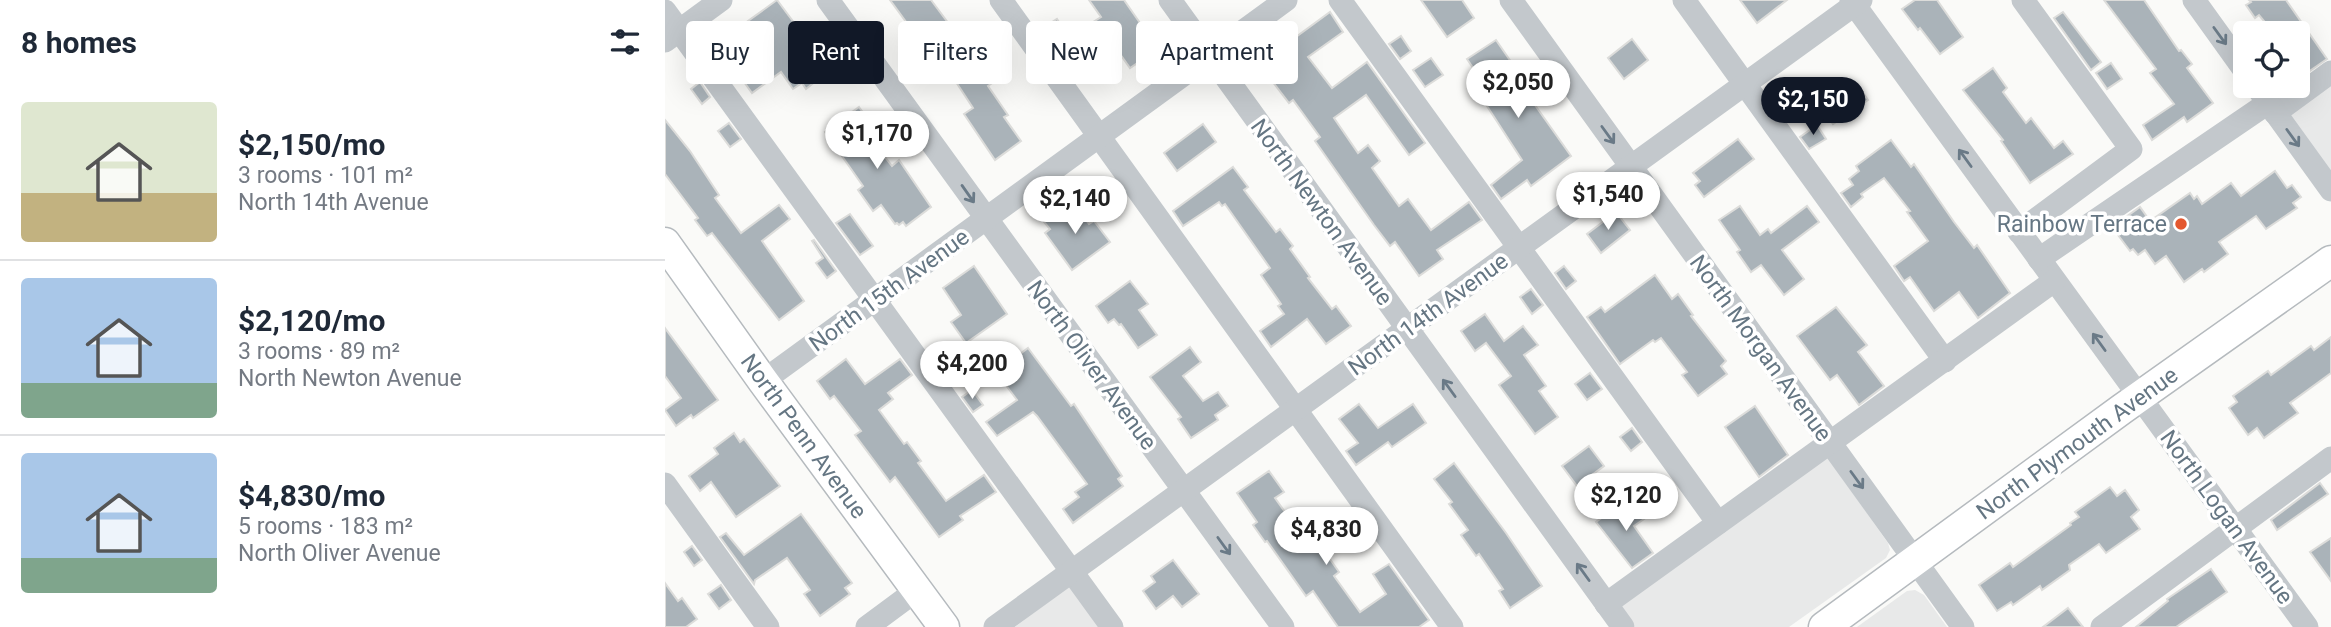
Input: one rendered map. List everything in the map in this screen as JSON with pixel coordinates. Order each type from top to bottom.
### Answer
[{"type":"main road","name":"North Penn Avenue","points":[[665,243],[944,627]]},
{"type":"main road","name":"North Plymouth Avenue","points":[[1824,627],[2139,397],[2331,261]]},
{"type":"street","points":[[672,36],[721,0]]},
{"type":"street","name":"North Oliver Avenue","points":[[828,0],[1283,627]]},
{"type":"street","points":[[1001,0],[1452,627]]},
{"type":"street","name":"North Newton Avenue","points":[[1170,0],[1185,21]]},
{"type":"street","name":"North 15th Avenue","points":[[1257,21],[1286,0]]},
{"type":"street","points":[[1340,0],[1718,523]]},
{"type":"street","name":"North Morgan Avenue","points":[[1511,0],[1963,627]]},
{"type":"street","points":[[1684,0],[1945,361]]},
{"type":"street","points":[[2019,232],[2131,149],[2023,0]]},
{"type":"street","points":[[2194,0],[2233,54]]},
{"type":"street","name":"North 14th Avenue","points":[[995,627],[1855,2]]},
{"type":"street","name":"North Logan Avenue","points":[[1855,2],[2054,281],[2307,627]]},
{"type":"street","points":[[665,11],[672,36],[875,300],[1112,627]]},
{"type":"street","points":[[2039,259],[2266,101],[2331,72]]},
{"type":"street","name":"North 15th Avenue","points":[[763,381],[1171,84]]},
{"type":"street","name":"North Newton Avenue","points":[[1231,84],[1623,627]]},
{"type":"street","points":[[2266,101],[2331,190]]},
{"type":"street","points":[[1606,604],[2054,281]]},
{"type":"street","points":[[2102,627],[2131,619],[2235,528],[2331,458]]},
{"type":"street","points":[[665,484],[768,627]]},
{"type":"street","points":[[867,627],[917,590]]},
{"type":"shaded area","points":[[2331,63],[2331,174],[2278,100],[2310,98],[2310,78]]},
{"type":"shaded area","points":[[1816,441],[1888,543],[1890,550],[1886,558],[1789,627],[1635,627],[1611,594]]},
{"type":"shaded area","points":[[1081,577],[1117,627],[1015,627]]},
{"type":"shaded area","points":[[1915,590],[1924,595],[1947,627],[1857,627],[1907,591]]},
{"type":"building","points":[[777,0],[793,21],[788,21],[788,82],[781,72],[774,77],[774,21],[748,21]]},
{"type":"building","points":[[890,0],[931,0],[947,21],[905,21]]},
{"type":"building","points":[[1089,0],[1124,0],[1139,21],[1136,21],[1136,64],[1130,68],[1122,57],[1122,21],[1095,21],[1101,17]]},
{"type":"building","points":[[1421,0],[1462,0],[1474,18],[1447,37]]},
{"type":"building","points":[[1740,0],[1787,0],[1757,23]]},
{"type":"building","points":[[1915,0],[1937,0],[1963,37],[1940,54],[1902,9]]},
{"type":"building","points":[[2104,0],[2144,0],[2179,51],[2181,50],[2192,64],[2187,68],[2213,103],[2187,122],[2184,117],[2152,140],[2143,125],[2174,104],[2150,73],[2156,69]]},
{"type":"building","points":[[2249,0],[2286,0],[2301,21],[2264,21],[2259,15],[2255,18],[2246,5],[2251,2]]},
{"type":"building","points":[[1330,12],[1343,32],[1308,57],[1332,88],[1367,62],[1425,143],[1409,155],[1366,95],[1334,118],[1358,153],[1368,145],[1380,161],[1372,168],[1399,206],[1408,199],[1431,230],[1469,202],[1482,220],[1437,250],[1443,259],[1419,276],[1395,242],[1390,246],[1374,225],[1315,141],[1320,137],[1293,100],[1289,103],[1274,84],[1298,84],[1298,35]]},
{"type":"building","points":[[2063,12],[2101,62],[2091,70],[2054,18]]},
{"type":"building","points":[[2310,35],[2327,59],[2310,71]]},
{"type":"building","points":[[1401,36],[1411,51],[1400,59],[1389,44]]},
{"type":"building","points":[[1632,39],[1648,60],[1624,79],[1608,58]]},
{"type":"building","points":[[1496,40],[1534,95],[1530,98],[1571,156],[1531,186],[1527,180],[1501,199],[1491,185],[1522,160],[1485,103],[1493,97],[1467,59]]},
{"type":"building","points":[[1431,58],[1443,75],[1425,87],[1413,70]]},
{"type":"building","points":[[2111,63],[2122,79],[2107,89],[2096,73]]},
{"type":"building","points":[[1993,68],[2007,88],[2003,92],[2026,123],[2031,118],[2054,148],[2063,141],[2073,154],[2030,183],[2001,141],[2003,140],[1963,90]]},
{"type":"building","points":[[701,84],[710,97],[702,104],[691,89]]},
{"type":"building","points":[[746,84],[764,84],[752,93]]},
{"type":"building","points":[[957,84],[991,84],[988,86],[1008,115],[1004,117],[1021,141],[995,160],[964,114],[973,108]]},
{"type":"building","points":[[1857,84],[1868,100],[1833,124],[1822,108]]},
{"type":"building","points":[[859,107],[874,128],[867,134],[892,166],[899,160],[931,207],[906,226],[903,222],[895,224],[881,205],[873,211],[858,190],[863,186],[825,132]]},
{"type":"building","points":[[665,120],[690,151],[719,195],[715,198],[741,233],[779,205],[790,219],[762,241],[804,301],[779,320],[712,233],[707,236],[695,220],[698,218],[665,174]]},
{"type":"building","points":[[729,123],[741,139],[730,147],[718,131]]},
{"type":"building","points":[[1203,124],[1216,142],[1177,171],[1164,153]]},
{"type":"building","points":[[1817,125],[1826,139],[1809,149],[1800,137]]},
{"type":"building","points":[[1738,139],[1754,159],[1704,197],[1695,185],[1700,181],[1693,173]]},
{"type":"building","points":[[1891,140],[1911,167],[1914,164],[1974,248],[1977,245],[2010,293],[1978,318],[1959,292],[1934,311],[1910,277],[1904,281],[1894,266],[1928,241],[1907,212],[1910,211],[1884,178],[1861,194],[1863,197],[1851,207],[1841,193],[1853,185],[1849,179],[1859,171],[1856,166]]},
{"type":"building","points":[[1233,167],[1248,187],[1244,190],[1276,232],[1280,229],[1293,246],[1290,249],[1310,277],[1308,278],[1332,309],[1336,306],[1351,326],[1326,344],[1307,319],[1271,347],[1260,331],[1284,314],[1278,306],[1281,304],[1261,275],[1270,268],[1225,204],[1222,206],[1219,202],[1183,226],[1173,211]]},
{"type":"building","name":"Rainbow Terrace","points":[[2275,171],[2287,188],[2292,185],[2301,197],[2293,203],[2297,208],[2266,229],[2256,216],[2219,242],[2228,254],[2204,272],[2202,269],[2184,282],[2166,256],[2155,264],[2145,250],[2138,255],[2133,249],[2130,251],[2112,227],[2140,207],[2150,221],[2190,193],[2194,199],[2197,196],[2202,204],[2231,183],[2241,196]]},
{"type":"building","points":[[1072,201],[1089,224],[1094,221],[1110,242],[1072,270],[1045,233],[1050,229],[1044,222]]},
{"type":"building","points":[[1740,206],[1760,235],[1768,229],[1771,233],[1807,206],[1819,222],[1782,250],[1804,279],[1784,295],[1761,265],[1751,272],[1737,252],[1740,250],[1719,220]]},
{"type":"building","points":[[1616,212],[1630,230],[1601,253],[1587,234]]},
{"type":"building","points":[[850,214],[873,246],[860,255],[836,223]]},
{"type":"building","points":[[814,240],[836,271],[827,278],[816,263],[823,258],[812,241]]},
{"type":"building","points":[[974,266],[1007,314],[966,343],[951,322],[961,315],[943,288]]},
{"type":"building","points":[[1564,266],[1576,281],[1566,289],[1555,273]]},
{"type":"building","points":[[1655,275],[1672,299],[1678,294],[1693,315],[1691,316],[1726,361],[1721,366],[1727,374],[1698,396],[1682,375],[1687,372],[1661,338],[1655,342],[1653,340],[1620,364],[1587,317],[1601,307],[1605,312]]},
{"type":"building","points":[[1130,281],[1148,304],[1139,310],[1157,335],[1138,348],[1121,324],[1114,319],[1108,323],[1096,306]]},
{"type":"building","points":[[1531,289],[1543,305],[1532,314],[1520,297]]},
{"type":"building","points":[[1836,307],[1867,345],[1858,352],[1884,386],[1859,405],[1837,375],[1830,380],[1797,336]]},
{"type":"building","points":[[1485,314],[1504,341],[1523,326],[1538,345],[1524,355],[1546,386],[1539,391],[1558,417],[1535,434],[1499,385],[1511,376],[1486,343],[1475,351],[1461,331]]},
{"type":"building","points":[[665,328],[718,400],[693,418],[691,415],[676,426],[665,410],[681,398],[665,376]]},
{"type":"building","points":[[2331,337],[2331,373],[2290,403],[2298,413],[2264,438],[2257,428],[2248,435],[2229,408],[2237,402],[2233,396],[2268,371],[2271,375],[2311,346],[2314,350]]},
{"type":"building","points":[[942,346],[953,360],[942,368],[931,354]]},
{"type":"building","points":[[1190,347],[1201,362],[1183,376],[1203,401],[1218,392],[1228,406],[1215,415],[1218,420],[1191,438],[1178,419],[1181,417],[1150,377]]},
{"type":"building","points":[[1028,348],[1071,406],[1074,404],[1122,476],[1118,479],[1123,486],[1073,523],[1063,509],[1079,497],[1075,492],[1087,484],[1037,416],[1033,412],[997,436],[986,422],[1017,400],[996,372]]},
{"type":"building","points":[[846,359],[865,384],[900,359],[912,375],[888,393],[893,399],[879,410],[904,444],[907,442],[921,461],[918,463],[946,501],[984,475],[996,492],[960,516],[963,520],[939,537],[895,477],[890,482],[855,435],[861,431],[834,396],[830,399],[817,381]]},
{"type":"building","points":[[1590,373],[1602,389],[1587,400],[1575,384]]},
{"type":"building","points":[[972,390],[983,405],[973,412],[962,397]]},
{"type":"building","points":[[1359,404],[1378,428],[1413,404],[1426,423],[1392,447],[1388,442],[1356,465],[1346,451],[1358,443],[1339,419]]},
{"type":"building","points":[[1755,406],[1788,455],[1759,477],[1725,427]]},
{"type":"building","points":[[1632,428],[1642,442],[1631,451],[1620,437]]},
{"type":"building","points":[[734,433],[740,442],[744,439],[780,486],[736,517],[711,482],[700,491],[689,476],[718,454],[714,448]]},
{"type":"building","points":[[1589,446],[1604,466],[1577,486],[1562,466]]},
{"type":"building","points":[[1454,463],[1542,586],[1510,608],[1499,591],[1503,589],[1479,554],[1476,556],[1461,535],[1468,530],[1449,504],[1452,502],[1434,479]]},
{"type":"building","points":[[1269,471],[1284,492],[1275,498],[1305,540],[1310,537],[1323,554],[1325,552],[1339,572],[1334,576],[1360,612],[1386,594],[1373,574],[1389,564],[1429,620],[1419,627],[1338,627],[1313,591],[1306,596],[1267,541],[1265,542],[1253,525],[1257,522],[1237,493]]},
{"type":"building","points":[[2320,483],[2328,494],[2277,530],[2271,520]]},
{"type":"building","points":[[2110,487],[2117,496],[2125,490],[2139,510],[2131,517],[2140,529],[2106,553],[2099,544],[2069,565],[2070,570],[2042,590],[2040,586],[2013,605],[2011,602],[1997,611],[1979,585],[2010,563],[2013,567],[2071,525],[2070,523],[2079,517],[2075,512]]},
{"type":"building","points":[[1628,498],[1644,519],[1634,526],[1653,553],[1632,568],[1596,522]]},
{"type":"building","points":[[801,514],[852,583],[845,588],[850,594],[820,616],[804,594],[810,590],[787,558],[755,580],[754,584],[720,537],[726,533],[744,555]]},
{"type":"building","points":[[2331,538],[2331,581],[2310,552]]},
{"type":"building","points":[[692,546],[702,560],[694,566],[684,552]]},
{"type":"building","points":[[1173,560],[1199,594],[1182,607],[1173,596],[1156,609],[1143,591],[1155,582],[1151,576]]},
{"type":"building","points":[[2211,569],[2227,592],[2176,627],[2136,627],[2168,601],[2167,599]]},
{"type":"building","points":[[665,583],[678,601],[682,598],[697,619],[686,627],[665,627]]},
{"type":"building","points":[[721,585],[731,600],[719,609],[708,594]]},
{"type":"building","points":[[2068,608],[2083,627],[2043,627]]},
{"type":"place","name":"Rainbow Terrace","points":[[2181,224]]}]
